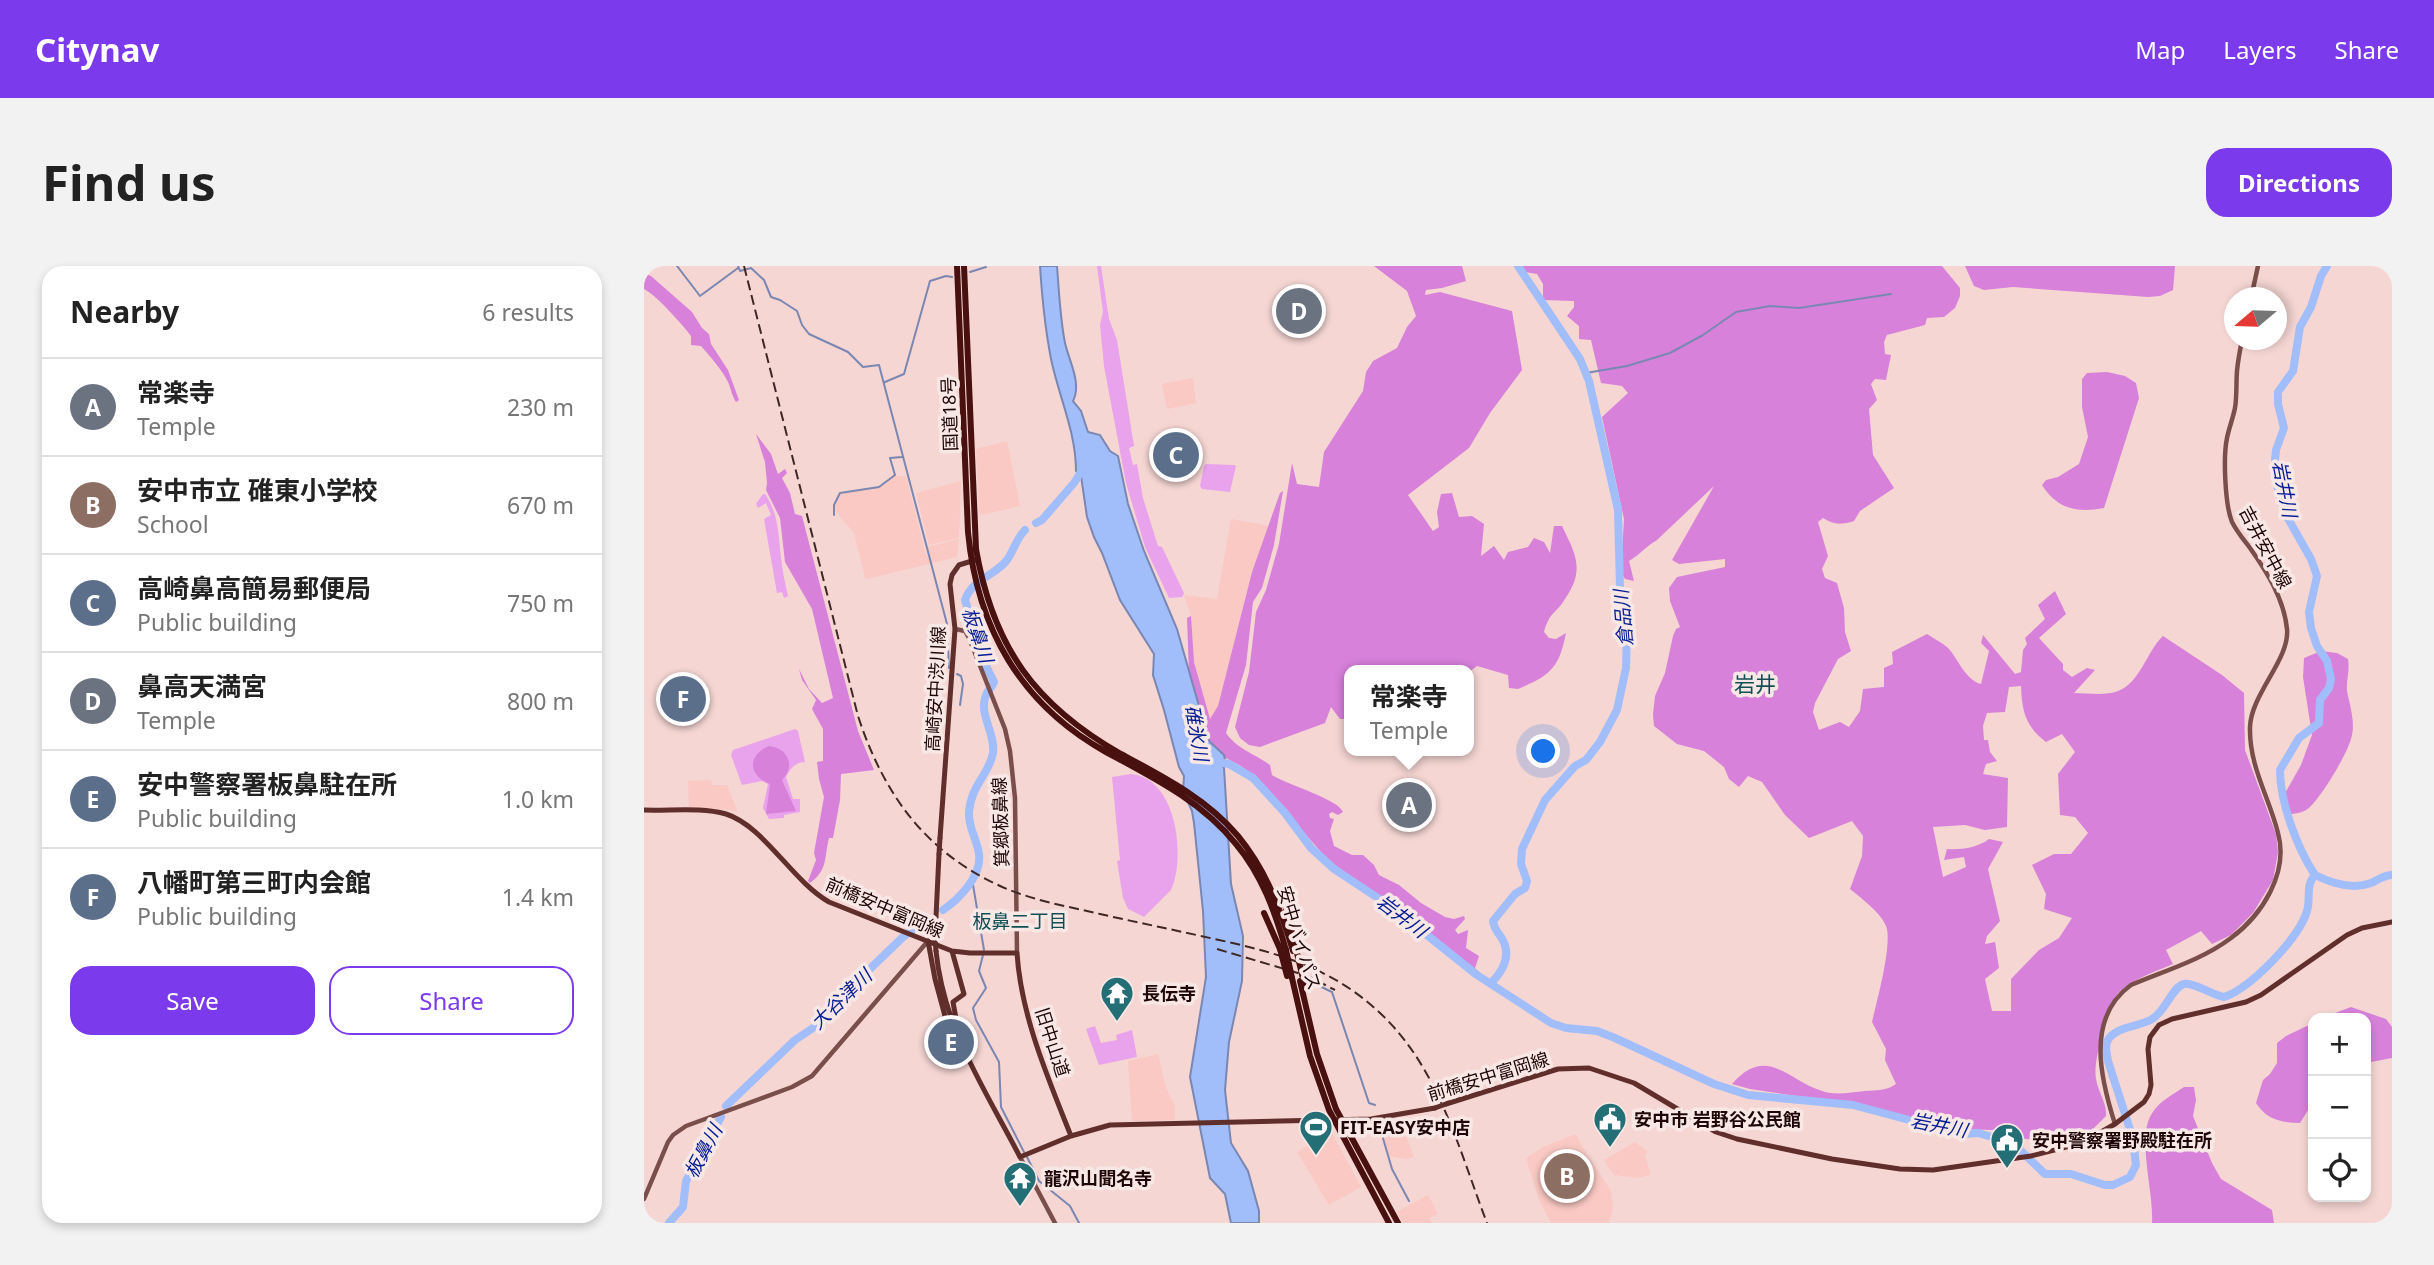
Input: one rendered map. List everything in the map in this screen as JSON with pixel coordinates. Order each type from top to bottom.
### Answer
[{"type":"highway","name":"国道18号","points":[[957,266],[967,517],[974,560]]},
{"type":"highway","name":"国道18号","points":[[964,266],[974,560]]},
{"type":"highway","name":"安中バイパス","points":[[974,560],[988,623],[1016,673],[1047,709],[1088,741],[1161,781],[1198,806],[1231,838],[1252,866],[1265,890],[1289,951]]},
{"type":"highway","name":"安中バイパス","points":[[979,583],[1015,661],[1051,704],[1085,732],[1188,791],[1227,825],[1252,855],[1271,889],[1289,951],[1289,977],[1337,1119],[1389,1223]]},
{"type":"highway","points":[[1284,901],[1289,951]]},
{"type":"highway","points":[[1264,913],[1289,951],[1302,982],[1304,1015]]},
{"type":"highway","name":"安中バイパス","points":[[1337,1119],[1398,1223]]},
{"type":"main road","points":[[2253,287],[2258,266]]},
{"type":"main road","name":"吉井安中線","points":[[2117,1123],[2104,1088],[2100,1058],[2101,1039],[2114,1003],[2131,985],[2207,953],[2232,938],[2254,915],[2276,881],[2281,852],[2279,834],[2261,788],[2252,754],[2250,725],[2257,700],[2286,644],[2288,633],[2285,616],[2269,576],[2233,525],[2226,497],[2226,445],[2235,409],[2240,350]]},
{"type":"main road","name":"高崎安中渋川線","points":[[959,1042],[947,1010],[935,939],[955,629],[950,584],[956,568],[974,560]]},
{"type":"main road","name":"箕郷板鼻線","points":[[955,629],[967,634],[1007,737],[1014,780],[1017,953]]},
{"type":"main road","name":"前橋安中富岡線","points":[[644,810],[708,811],[735,818],[747,826],[821,897],[952,951],[1017,953]]},
{"type":"main road","points":[[2117,1123],[2149,1094],[2151,1085],[2148,1049],[2150,1037],[2159,1025],[2172,1019],[2246,1003],[2347,935],[2362,928],[2392,922]]},
{"type":"main road","points":[[928,941],[934,979],[947,1020],[1024,1156],[1055,1223]]},
{"type":"main road","points":[[644,1199],[673,1135],[686,1126],[792,1087],[812,1076],[928,941]]},
{"type":"main road","points":[[952,951],[964,994],[953,1002],[959,1042],[964,1053]]},
{"type":"main road","name":"旧中山道","points":[[1017,953],[1030,1020],[1071,1136]]},
{"type":"main road","name":"前橋安中富岡線","points":[[1071,1136],[1110,1125],[1388,1117],[1435,1108],[1558,1069],[1589,1068],[1634,1083],[1716,1132],[1737,1139],[1832,1159],[1911,1170],[1933,1170],[2031,1156],[2082,1143],[2117,1123]]},
{"type":"main road","points":[[1024,1156],[1071,1136]]},
{"type":"shaded area","points":[[1097,266],[1101,266],[1109,319],[1117,340],[1134,446],[1129,448],[1133,465],[1137,464],[1143,498],[1158,546],[1162,547],[1184,593],[1182,597],[1169,598],[1145,547],[1126,483],[1104,366],[1100,325],[1103,312]]},
{"type":"shaded area","points":[[1374,266],[1462,266],[1466,281],[1426,290],[1425,295],[1440,292],[1512,311],[1522,370],[1490,413],[1469,448],[1408,495],[1433,531],[1439,527],[1437,512],[1441,494],[1452,493],[1459,517],[1472,516],[1484,524],[1481,556],[1494,546],[1504,560],[1508,552],[1528,547],[1534,538],[1544,542],[1550,553],[1554,526],[1562,526],[1574,554],[1577,571],[1571,589],[1544,632],[1549,638],[1556,639],[1566,633],[1560,655],[1546,674],[1518,689],[1509,688],[1508,675],[1477,666],[1474,668],[1474,665],[1344,665],[1344,719],[1340,719],[1331,707],[1325,723],[1260,747],[1249,745],[1240,738],[1235,727],[1249,672],[1256,612],[1266,590],[1279,544],[1292,463],[1297,484],[1319,487],[1324,452],[1363,391],[1366,372],[1373,361],[1397,348],[1407,327],[1416,316],[1407,291]]},
{"type":"shaded area","points":[[1521,266],[1942,266],[1960,288],[1955,308],[1944,317],[1927,318],[1925,325],[1887,335],[1884,342],[1885,354],[1891,355],[1886,380],[1875,379],[1871,384],[1877,400],[1869,409],[1873,455],[1894,488],[1860,511],[1854,521],[1838,524],[1823,518],[1818,522],[1828,556],[1822,569],[1825,578],[1837,583],[1851,651],[1838,659],[1815,703],[1813,712],[1819,730],[1840,722],[1849,727],[1860,711],[1863,689],[1884,687],[1884,668],[1893,664],[1892,652],[1927,634],[1947,647],[1970,678],[1981,684],[1989,651],[1981,643],[1983,635],[2015,674],[2021,672],[2023,650],[2027,644],[2025,638],[2045,619],[2038,605],[2055,591],[2066,614],[2039,638],[2063,664],[2063,670],[2072,677],[2087,668],[2095,670],[2074,693],[2108,693],[2126,687],[2163,636],[2244,693],[2245,750],[2276,834],[2278,852],[2273,880],[2253,913],[2231,935],[2212,944],[2201,931],[2166,950],[2173,964],[2132,983],[2122,989],[2115,998],[2104,1023],[2097,1055],[2097,1084],[2106,1116],[2081,1141],[2058,1147],[2056,1144],[2015,1137],[1994,1130],[1955,1129],[1854,1102],[1810,1098],[1732,1084],[1745,1072],[1767,1066],[1822,1091],[1833,1093],[1881,1090],[1896,1084],[1885,1060],[1886,1049],[1872,1022],[1885,962],[1887,929],[1877,913],[1850,889],[1862,856],[1863,836],[1852,821],[1809,838],[1785,815],[1762,782],[1748,776],[1739,787],[1729,779],[1724,767],[1704,751],[1677,744],[1654,726],[1655,696],[1665,673],[1673,636],[1680,627],[1670,601],[1669,588],[1677,577],[1725,567],[1725,559],[1679,564],[1672,560],[1714,486],[1657,540],[1629,561],[1634,581],[1625,579],[1621,572],[1624,519],[1602,417],[1628,393],[1622,386],[1601,383],[1591,340],[1579,339],[1579,326],[1567,316],[1574,307],[1574,301],[1543,300],[1543,284],[1537,274],[1525,272]],"holes":[[[2021,686],[2024,710],[2033,730],[2046,742],[2062,734],[2075,752],[2058,774],[2060,815],[2075,817],[2088,833],[2071,854],[2054,854],[2032,865],[2046,894],[2044,909],[2072,918],[2059,938],[2039,950],[2011,979],[2011,1011],[1992,1011],[1985,979],[1999,968],[1995,942],[1985,944],[1987,936],[2000,921],[1988,869],[2003,842],[1989,839],[1969,848],[1947,849],[1944,860],[1964,857],[1966,867],[1943,877],[1933,827],[1965,825],[1985,830],[2007,827],[2008,778],[1983,774],[1986,764],[1997,761],[1990,752],[1988,740],[1984,740],[1983,726],[1987,713],[2005,712],[2009,687]]]},
{"type":"shaded area","points":[[1965,266],[2175,266],[2173,290],[2160,296],[2148,297],[2013,287],[1984,290],[1974,286]]},
{"type":"shaded area","points":[[644,273],[692,312],[709,334],[711,344],[728,370],[739,400],[736,402],[726,378],[708,354],[701,346],[691,345],[691,336],[682,325],[644,289]]},
{"type":"shaded area","points":[[2107,372],[2125,376],[2136,383],[2139,398],[2104,508],[2085,510],[2068,507],[2054,499],[2042,485],[2046,480],[2058,477],[2079,464],[2088,437],[2082,407],[2082,379],[2087,373]]},
{"type":"shaded area","points":[[1193,378],[1196,403],[1167,409],[1162,384]]},
{"type":"shaded area","points":[[756,434],[771,454],[778,474],[785,469],[787,473],[782,478],[790,493],[795,514],[802,516],[858,731],[874,770],[841,774],[840,800],[833,838],[829,838],[823,868],[810,883],[808,881],[816,860],[814,853],[824,797],[817,762],[823,761],[823,729],[812,709],[816,700],[802,680],[799,669],[809,689],[822,703],[833,698],[812,609],[785,562],[780,518],[766,490],[765,462]]},
{"type":"shaded area","points":[[1007,441],[1020,506],[982,515],[979,513],[976,449]]},
{"type":"shaded area","points":[[1206,464],[1236,466],[1230,492],[1202,489],[1200,486]]},
{"type":"shaded area","points":[[894,476],[906,476],[926,555],[930,554],[928,547],[959,539],[957,557],[867,579],[854,533],[836,512],[835,505],[840,494],[879,487]]},
{"type":"shaded area","points":[[961,481],[959,538],[929,545],[916,493]]},
{"type":"shaded area","points":[[1283,491],[1274,545],[1262,588],[1253,602],[1246,665],[1226,733],[1241,747],[1270,765],[1272,775],[1323,797],[1339,807],[1343,812],[1338,815],[1332,812],[1329,814],[1330,818],[1334,819],[1330,831],[1334,846],[1352,855],[1363,855],[1374,865],[1379,875],[1399,885],[1421,903],[1445,917],[1454,919],[1464,916],[1465,919],[1455,930],[1458,934],[1468,930],[1466,948],[1479,956],[1475,968],[1481,975],[1328,860],[1258,780],[1241,766],[1220,755],[1209,741],[1189,673],[1187,618],[1191,616],[1194,662],[1210,719],[1218,706],[1252,572]]},
{"type":"shaded area","points":[[763,494],[770,502],[777,524],[788,596],[784,598],[782,592],[777,593],[764,519],[771,515],[766,503],[758,508],[756,504]]},
{"type":"shaded area","points":[[1231,519],[1270,526],[1252,572],[1218,706],[1210,720],[1194,662],[1191,616],[1184,595],[1217,599]]},
{"type":"shaded area","points":[[2321,651],[2337,653],[2348,659],[2347,691],[2352,715],[2352,733],[2339,765],[2309,808],[2300,813],[2283,813],[2284,795],[2301,765],[2312,735],[2303,677],[2304,658]]},
{"type":"shaded area","points":[[795,729],[798,731],[805,762],[793,766],[786,777],[793,799],[800,799],[800,812],[784,815],[784,818],[769,819],[763,808],[768,784],[762,781],[742,785],[731,755],[733,750]]},
{"type":"shaded area","points":[[769,746],[781,750],[788,758],[789,769],[782,780],[796,811],[766,814],[770,784],[758,776],[753,766],[757,755]]},
{"type":"shaded area","points":[[1131,774],[1147,779],[1159,789],[1174,821],[1177,840],[1178,859],[1171,890],[1144,917],[1128,909],[1123,898],[1117,861],[1120,860],[1112,777]]},
{"type":"shaded area","points":[[711,780],[712,785],[727,785],[738,813],[731,810],[689,808],[688,781]]},
{"type":"shaded area","points":[[2351,1007],[2368,1013],[2335,1013]]},
{"type":"shaded area","points":[[2371,1014],[2386,1019],[2392,1027],[2392,1058],[2371,1062]]},
{"type":"shaded area","points":[[2308,1025],[2308,1110],[2300,1123],[2275,1119],[2264,1113],[2256,1103],[2263,1080],[2277,1063],[2277,1043]]},
{"type":"shaded area","points":[[1095,1026],[1101,1043],[1117,1040],[1116,1035],[1132,1030],[1137,1057],[1099,1065],[1086,1029]]},
{"type":"shaded area","points":[[1158,1054],[1166,1088],[1175,1106],[1175,1120],[1132,1121],[1128,1061]]},
{"type":"shaded area","points":[[2184,1087],[2194,1087],[2196,1100],[2193,1116],[2221,1179],[2272,1210],[2274,1223],[2152,1223],[2146,1152],[2147,1125],[2157,1106]]},
{"type":"shaded area","points":[[1412,1125],[1418,1134],[1407,1138],[1414,1157],[1406,1159],[1389,1156],[1381,1128]]},
{"type":"shaded area","points":[[1307,1126],[1329,1128],[1361,1187],[1329,1205],[1297,1152],[1308,1146]]},
{"type":"shaded area","points":[[1576,1134],[1611,1191],[1613,1209],[1609,1223],[1551,1223],[1539,1200],[1526,1158],[1543,1147]]},
{"type":"shaded area","points":[[1635,1142],[1648,1152],[1645,1155],[1649,1175],[1639,1178],[1614,1175],[1604,1160]]},
{"type":"shaded area","points":[[1428,1195],[1438,1214],[1430,1218],[1432,1223],[1403,1223],[1397,1212]]},
{"type":"water","name":"碓氷川","points":[[1040,266],[1057,266],[1063,334],[1076,387],[1073,401],[1081,411],[1088,432],[1100,435],[1110,451],[1118,456],[1128,504],[1144,551],[1177,629],[1209,741],[1224,755],[1225,760],[1221,761],[1224,768],[1231,884],[1243,936],[1242,981],[1229,1042],[1225,1090],[1231,1143],[1248,1171],[1259,1211],[1259,1223],[1231,1223],[1225,1194],[1210,1178],[1190,1077],[1206,977],[1203,911],[1192,811],[1183,791],[1184,776],[1179,767],[1153,675],[1154,654],[1120,600],[1087,517],[1081,476],[1076,471],[1070,428],[1051,359]]},
{"type":"waterway","points":[[677,266],[700,296],[738,268]]},
{"type":"waterway","points":[[738,266],[740,271],[751,268],[764,280],[771,297],[797,311],[809,334],[848,352],[863,367],[879,365],[947,624],[949,668]]},
{"type":"waterway","name":"倉品川","points":[[1491,983],[1500,973],[1506,956],[1504,943],[1493,921],[1515,894],[1525,888],[1527,881],[1521,864],[1522,849],[1545,800],[1575,766],[1586,760],[1600,742],[1617,710],[1626,668],[1627,629],[1620,588],[1618,510],[1589,381],[1580,359],[1518,266]]},
{"type":"waterway","name":"岩井川","points":[[2315,875],[2291,824],[2283,796],[2280,770],[2299,738],[2319,723],[2320,700],[2329,688],[2331,679],[2327,661],[2317,646],[2311,628],[2309,612],[2317,576],[2311,559],[2286,515],[2278,492],[2275,460],[2284,428],[2278,392],[2293,371],[2300,327],[2327,266]]},
{"type":"waterway","points":[[970,272],[986,267]]},
{"type":"waterway","points":[[885,382],[904,374],[930,281],[952,277]]},
{"type":"waterway","points":[[1586,373],[1627,366],[1670,353],[1703,335],[1736,312],[1770,306],[1799,308],[1891,294]]},
{"type":"waterway","points":[[834,515],[834,505],[840,493],[879,487],[895,475],[890,458],[902,457]]},
{"type":"waterway","name":"板鼻川","points":[[1036,523],[1042,520],[1074,483],[1084,467]]},
{"type":"waterway","name":"板鼻川","points":[[943,910],[962,893],[977,870],[979,854],[970,823],[970,803],[993,753],[984,702],[994,682],[985,664],[965,600],[978,582],[1007,560],[1025,530]]},
{"type":"waterway","points":[[957,674],[961,676],[963,684],[960,705]]},
{"type":"waterway","name":"岩井川","points":[[1213,761],[1229,764],[1253,778],[1285,813],[1311,848],[1334,869],[1393,908],[1477,975],[1551,1023],[1566,1028],[1597,1031],[1714,1084],[1748,1095],[1853,1105],[1954,1132],[1978,1133],[2006,1141],[2017,1147],[2045,1174],[2071,1174],[2105,1185],[2113,1185],[2130,1177],[2136,1165],[2133,1139],[2108,1061],[2108,1040],[2122,1029],[2152,1019],[2184,984],[2224,997],[2247,984],[2273,961],[2294,935],[2307,911],[2310,883],[2315,875]]},
{"type":"waterway","points":[[2315,875],[2349,886],[2364,885],[2392,875]]},
{"type":"waterway","points":[[972,879],[984,950]]},
{"type":"waterway","name":"大谷津川","points":[[726,1106],[795,1040],[825,1020],[848,990],[903,937],[926,920]]},
{"type":"waterway","points":[[983,955],[979,971],[986,988],[973,1008],[976,1020],[999,1062],[1001,1107],[1024,1152]]},
{"type":"waterway","points":[[1309,981],[1332,992],[1369,1103],[1375,1105]]},
{"type":"waterway","name":"板鼻川","points":[[669,1223],[683,1207],[686,1181],[721,1117]]},
{"type":"waterway","points":[[1414,1121],[1429,1118]]},
{"type":"waterway","points":[[1380,1125],[1404,1122]]},
{"type":"waterway","points":[[1380,1128],[1392,1169],[1409,1201]]},
{"type":"waterway","points":[[1027,1157],[1039,1181],[1070,1206],[1079,1223]]},
{"type":"railway","points":[[744,266],[858,716],[880,770],[909,816],[948,855],[971,871],[1010,890],[1035,899],[1263,951],[1305,965],[1344,985],[1380,1013],[1418,1059],[1445,1111],[1487,1223]]},
{"type":"railway","points":[[1217,949],[1308,976],[1335,990]]},
{"type":"place","name":"鼻高天満宮","points":[[1299,311]]},
{"type":"place","name":"高崎鼻高簡易郵便局","points":[[1176,455]]},
{"type":"place","name":"八幡町第三町内会館","points":[[683,699]]},
{"type":"place","name":"常楽寺","points":[[1409,805]]},
{"type":"place","name":"長伝寺","points":[[1117,1023]]},
{"type":"place","name":"安中警察署板鼻駐在所","points":[[951,1042]]},
{"type":"place","name":"安中市 岩野谷公民館","points":[[1610,1149]]},
{"type":"place","name":"FIT-EASY安中店","points":[[1316,1157]]},
{"type":"place","name":"安中警察署野殿駐在所","points":[[2007,1170]]},
{"type":"place","name":"安中市立 碓東小学校","points":[[1567,1176]]},
{"type":"place","name":"龍沢山聞名寺","points":[[1020,1208]]},
{"type":"district","name":"岩井","points":[[1755,684]]},
{"type":"district","name":"板鼻二丁目","points":[[1020,921]]}]
